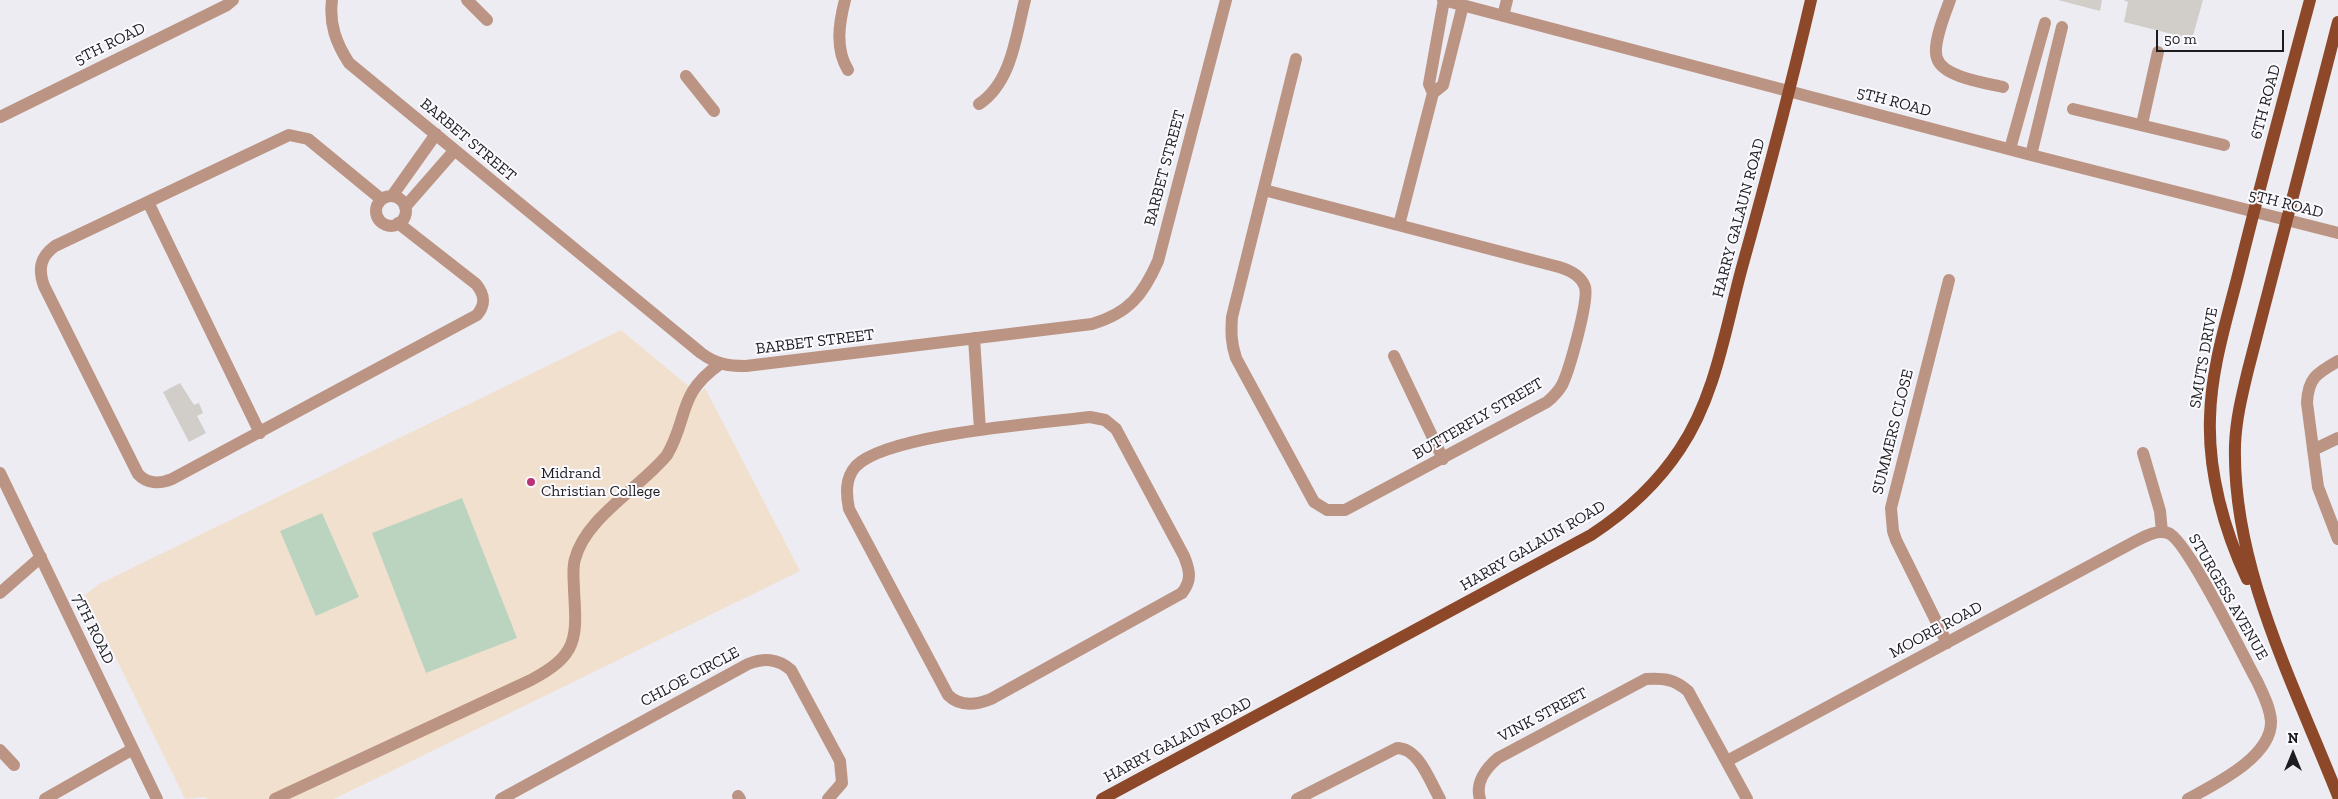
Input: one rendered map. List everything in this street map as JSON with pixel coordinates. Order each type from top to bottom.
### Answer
[{"type":"main road","name":"HARRY GALAUN ROAD","points":[[1102,799],[1591,535],[1624,512],[1643,494],[1680,449],[1705,401],[1715,373],[1790,91],[1811,0]]},
{"type":"main road","name":"6TH ROAD","points":[[2253,213],[2310,0]]},
{"type":"main road","points":[[2286,221],[2338,22]]},
{"type":"main road","name":"SMUTS DRIVE","points":[[2253,213],[2219,351],[2212,391],[2210,420],[2211,453],[2218,496],[2245,576],[2268,621]]},
{"type":"main road","name":"SMUTS DRIVE","points":[[2286,221],[2240,403],[2235,444],[2236,479],[2245,548],[2268,621],[2338,796]]},
{"type":"street","name":"5TH ROAD","points":[[0,117],[233,0]]},
{"type":"street","name":"BARBET STREET","points":[[332,0],[331,19],[334,32],[338,44],[349,63],[701,353],[720,364],[746,366],[1092,324],[1119,314],[1140,294],[1158,261],[1226,0]]},
{"type":"street","points":[[467,0],[487,20]]},
{"type":"street","points":[[845,0],[839,39],[840,51],[848,70]]},
{"type":"street","points":[[979,104],[990,97],[1003,78],[1025,0]]},
{"type":"street","name":"5TH ROAD","points":[[1443,0],[1470,4],[1503,16],[2253,213],[2338,233]]},
{"type":"street","points":[[1433,93],[1428,84],[1443,0]]},
{"type":"street","points":[[1503,16],[1507,0]]},
{"type":"street","points":[[1950,0],[1936,44],[1936,58],[1944,68],[1968,79],[2003,87]]},
{"type":"street","points":[[1399,225],[1433,93],[1443,85],[1470,4]]},
{"type":"street","points":[[2010,149],[2045,23]]},
{"type":"street","points":[[2031,155],[2062,27]]},
{"type":"street","points":[[2142,124],[2158,52]]},
{"type":"street","name":"BUTTERFLY STREET","points":[[1264,190],[1558,266],[1577,275],[1586,288],[1583,310],[1567,373],[1556,394],[1547,402],[1345,510],[1326,510],[1314,502],[1236,358],[1232,345],[1232,317],[1296,59]]},
{"type":"street","points":[[686,76],[714,111]]},
{"type":"street","points":[[2073,109],[2224,145]]},
{"type":"street","points":[[398,223],[476,284],[483,296],[483,308],[477,315],[468,322],[172,479],[163,482],[143,480],[138,474],[44,286],[40,268],[41,261],[47,252],[55,246],[289,135],[308,139],[387,197],[400,199],[405,207],[405,214],[398,223],[388,225],[380,221],[376,207],[387,197],[436,134]]},
{"type":"street","points":[[405,207],[454,150]]},
{"type":"street","points":[[148,202],[260,433]]},
{"type":"street","name":"SUMMERS CLOSE","points":[[1946,642],[1896,540],[1891,508],[1949,280]]},
{"type":"street","points":[[974,338],[980,430]]},
{"type":"street","points":[[1394,356],[1443,459]]},
{"type":"street","points":[[2336,531],[2318,487],[2312,450],[2307,390],[2313,379],[2320,372],[2338,361]]},
{"type":"street","points":[[275,799],[532,680],[559,662],[568,652],[577,626],[573,570],[574,560],[585,536],[667,455],[674,444],[689,395],[708,372],[720,364]]},
{"type":"street","points":[[1090,417],[1105,420],[1116,429],[1184,556],[1190,576],[1189,585],[1182,593],[991,699],[970,705],[960,703],[948,695],[849,509],[846,489],[855,467],[876,452],[890,447],[980,430],[1090,417]]},
{"type":"street","points":[[2312,450],[2338,438]]},
{"type":"street","name":"STURGESS AVENUE","points":[[2143,453],[2160,511],[2162,532],[2175,537],[2182,544],[2266,700],[2271,720],[2271,729],[2263,748],[2251,760],[2188,799]]},
{"type":"street","name":"7TH ROAD","points":[[0,473],[157,799]]},
{"type":"street","name":"MOORE ROAD","points":[[1727,761],[2132,543],[2162,532]]},
{"type":"street","points":[[0,593],[41,558]]},
{"type":"street","name":"CHLOE CIRCLE","points":[[504,798],[748,664],[759,660],[772,660],[783,663],[794,675],[840,761],[842,784],[828,799]]},
{"type":"street","name":"VINK STREET","points":[[1480,799],[1479,790],[1483,773],[1498,758],[1646,679],[1671,679],[1688,691],[1727,761]]},
{"type":"street","points":[[1297,799],[1396,748],[1404,748],[1414,754],[1440,799]]},
{"type":"street","points":[[45,799],[133,749]]},
{"type":"street","points":[[0,750],[14,765]]},
{"type":"street","points":[[1727,761],[1747,799]]},
{"type":"shaded area","name":"Midrand Christian College","points":[[621,330],[699,394],[705,388],[800,571],[334,799],[207,799],[205,797],[185,799],[85,595],[99,584]]},
{"type":"green space","points":[[462,498],[517,638],[426,673],[372,533]]},
{"type":"green space","points":[[322,513],[359,597],[316,616],[280,531]]},
{"type":"building","points":[[2058,0],[2102,0],[2100,11]]},
{"type":"building","points":[[2123,0],[2203,0],[2192,39],[2124,22],[2128,2]]},
{"type":"building","points":[[180,383],[194,405],[199,403],[203,413],[197,416],[206,433],[189,442],[163,392]]},
{"type":"place","name":"Midrand Christian College","points":[[531,482]]}]
